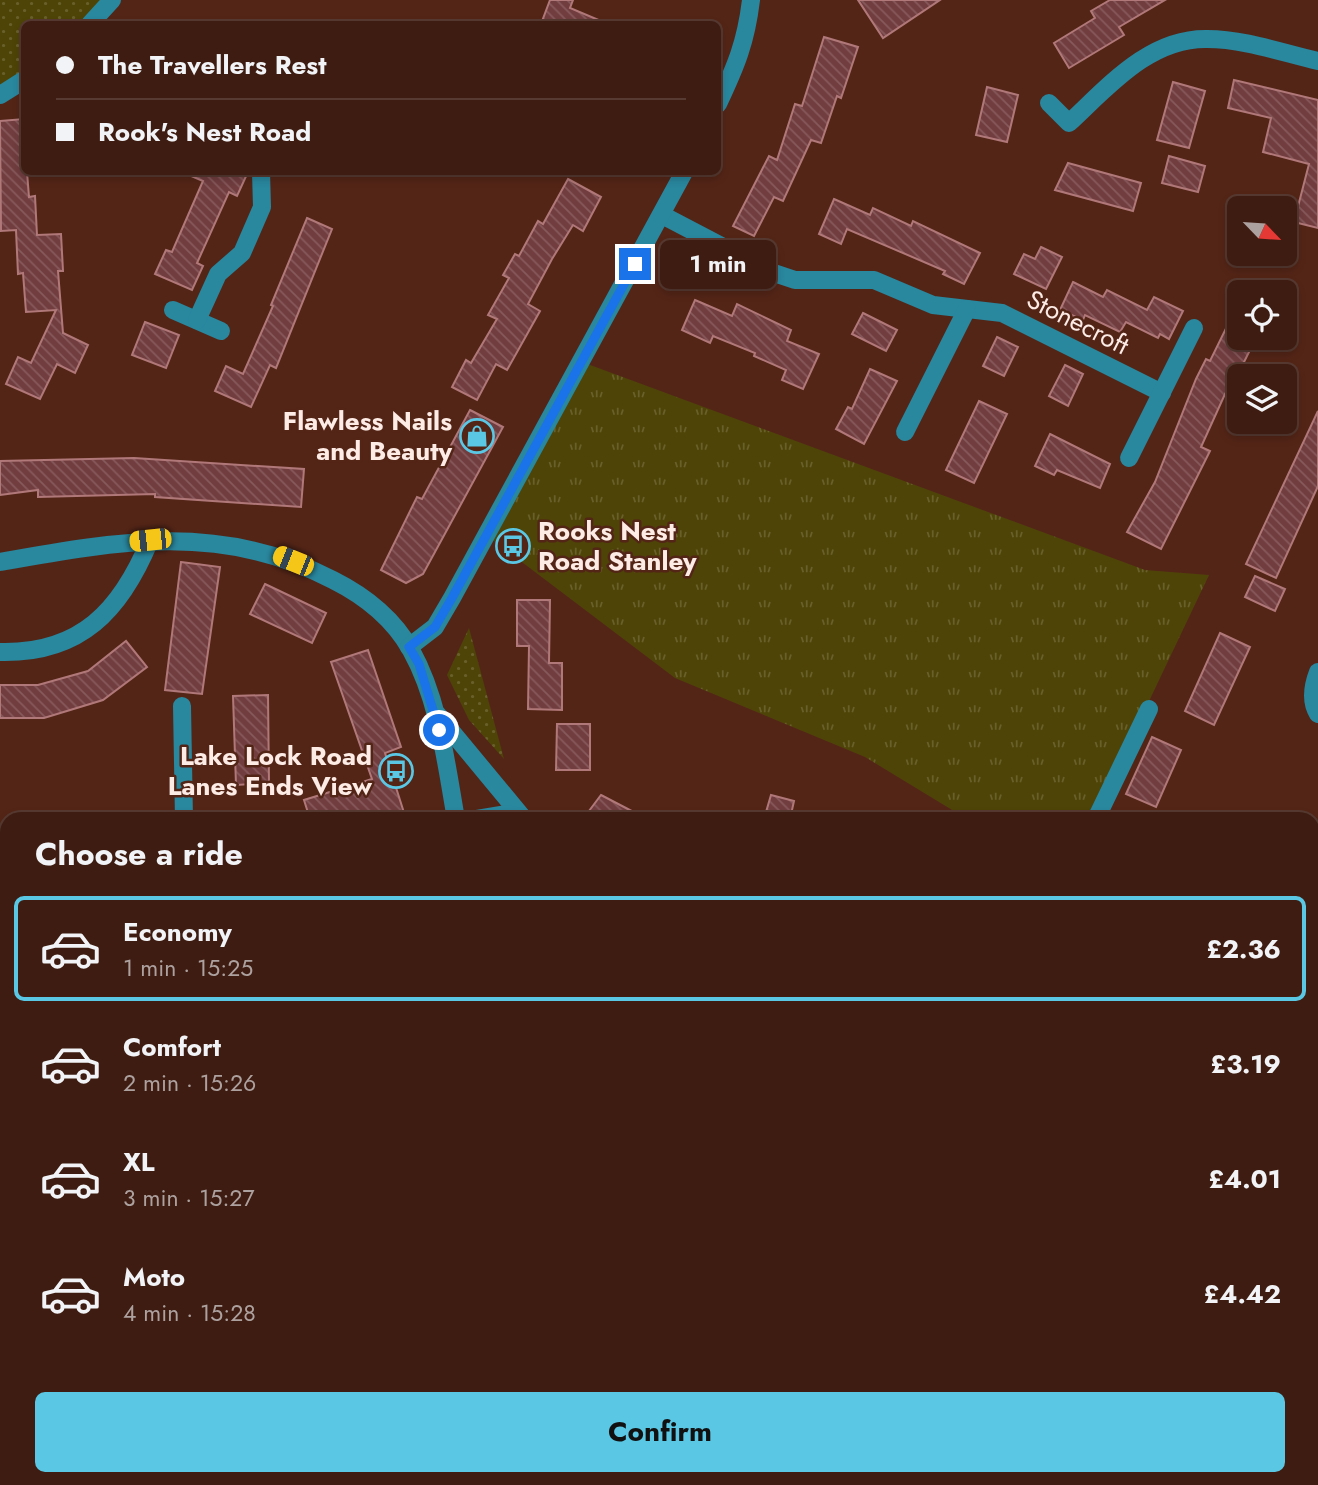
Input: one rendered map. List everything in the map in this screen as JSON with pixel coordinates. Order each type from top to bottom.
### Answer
[{"type":"street","points":[[93,21],[112,0]]},
{"type":"street","points":[[721,98],[741,57],[750,6],[767,0]]},
{"type":"street","points":[[1049,103],[1069,123],[1130,67],[1164,47],[1207,39],[1318,61]]},
{"type":"street","points":[[0,95],[21,82]]},
{"type":"street","points":[[197,320],[218,274],[242,253],[262,208],[261,175]]},
{"type":"street","points":[[409,647],[435,627],[452,598],[682,175]]},
{"type":"street","name":"Stonecroft","points":[[662,215],[771,272],[795,279],[874,281],[933,304],[1002,313],[1162,393]]},
{"type":"street","points":[[905,432],[967,309]]},
{"type":"street","points":[[173,310],[220,331]]},
{"type":"street","points":[[1129,458],[1194,328]]},
{"type":"street","points":[[0,652],[16,652],[55,643],[90,628],[128,588],[150,540]]},
{"type":"street","points":[[0,562],[89,546],[150,540],[207,541],[273,553],[313,569],[376,606],[409,647],[433,708],[455,812]]},
{"type":"street","points":[[1318,672],[1314,684],[1314,707],[1318,713]]},
{"type":"street","points":[[182,706],[184,812]]},
{"type":"street","points":[[433,708],[518,812]]},
{"type":"street","points":[[1099,812],[1149,709]]},
{"type":"green space","points":[[0,0],[112,0],[93,21],[21,21],[21,82],[0,95]]},
{"type":"green space","points":[[582,362],[1145,570],[1209,575],[1096,812],[955,812],[865,757],[675,678],[485,534]]},
{"type":"green space","points":[[469,628],[504,759],[469,720],[447,675]]},
{"type":"building","points":[[550,0],[573,0],[570,8],[601,21],[542,21]]},
{"type":"building","points":[[858,0],[940,0],[883,38]]},
{"type":"building","points":[[1110,0],[1165,0],[1119,27],[1124,35],[1069,68],[1054,43],[1095,18],[1091,11]]},
{"type":"building","points":[[824,37],[858,47],[841,98],[837,96],[821,143],[811,140],[783,201],[774,197],[754,236],[733,226],[769,156],[777,160],[795,104],[802,106]]},
{"type":"building","points":[[1234,80],[1318,100],[1318,228],[1297,223],[1297,210],[1309,164],[1263,152],[1271,118],[1228,108]]},
{"type":"building","points":[[1173,82],[1205,91],[1189,148],[1157,140]]},
{"type":"building","points":[[987,87],[1018,95],[1007,142],[976,135]]},
{"type":"building","points":[[21,119],[21,175],[27,175],[29,197],[35,196],[37,235],[61,234],[63,271],[58,271],[63,333],[88,345],[75,373],[57,364],[40,399],[6,384],[18,357],[31,363],[56,310],[26,312],[23,273],[18,274],[16,230],[1,231],[0,121]]},
{"type":"building","points":[[1169,156],[1205,166],[1198,192],[1162,183]]},
{"type":"building","points":[[1068,163],[1141,183],[1133,211],[1055,190]]},
{"type":"building","points":[[189,175],[247,175],[237,196],[229,192],[197,263],[203,266],[192,290],[155,274],[166,250],[172,252],[203,181]]},
{"type":"building","points":[[568,179],[601,197],[583,231],[573,225],[552,259],[528,304],[540,311],[507,370],[496,364],[477,400],[452,387],[466,360],[471,363],[497,319],[488,315],[509,278],[503,275],[515,254],[519,256],[538,221],[543,224]]},
{"type":"building","points":[[834,199],[870,215],[873,208],[911,226],[913,221],[980,253],[964,284],[943,274],[945,271],[847,229],[841,244],[819,234]]},
{"type":"building","points":[[307,218],[332,229],[276,368],[270,365],[251,407],[215,391],[226,366],[243,374]]},
{"type":"building","points":[[1041,247],[1062,257],[1046,289],[1014,274],[1024,254],[1035,259]]},
{"type":"building","points":[[1073,282],[1103,297],[1107,290],[1147,310],[1154,297],[1183,311],[1169,339],[1160,334],[1158,338],[1126,322],[1120,332],[1085,315],[1083,320],[1060,310]]},
{"type":"building","points":[[695,300],[732,316],[737,304],[791,330],[787,341],[819,354],[803,389],[782,380],[786,370],[754,356],[755,353],[713,336],[710,343],[682,330]]},
{"type":"building","points":[[863,313],[897,330],[886,351],[852,334]]},
{"type":"building","points":[[145,322],[179,335],[166,368],[132,355]]},
{"type":"building","points":[[1227,326],[1227,350],[1250,350],[1243,364],[1227,364],[1227,396],[1225,394],[1201,447],[1210,451],[1161,549],[1127,532],[1155,482],[1196,379],[1206,359],[1210,361]]},
{"type":"building","points":[[997,337],[1018,347],[1004,376],[983,366]]},
{"type":"building","points":[[1065,365],[1083,374],[1068,406],[1049,396]]},
{"type":"building","points":[[870,369],[897,381],[864,444],[836,429],[848,407],[852,409]]},
{"type":"building","points":[[979,401],[1007,414],[974,483],[946,470]]},
{"type":"building","points":[[470,410],[503,427],[423,574],[406,583],[381,570],[417,497],[422,499]]},
{"type":"building","points":[[1318,411],[1318,486],[1276,578],[1246,564]]},
{"type":"building","points":[[1050,434],[1110,464],[1100,488],[1057,470],[1054,475],[1035,466]]},
{"type":"building","points":[[134,458],[304,469],[301,507],[155,497],[155,494],[38,497],[38,490],[0,495],[0,461]]},
{"type":"building","points":[[181,562],[220,567],[202,694],[165,690]]},
{"type":"building","points":[[1255,576],[1285,589],[1275,611],[1245,597]]},
{"type":"building","points":[[265,584],[326,613],[312,643],[250,614]]},
{"type":"building","points":[[517,600],[550,600],[549,663],[562,663],[562,710],[528,709],[529,646],[517,646]]},
{"type":"building","points":[[1220,633],[1250,647],[1214,725],[1185,711]]},
{"type":"building","points":[[126,641],[147,667],[103,700],[44,718],[0,718],[0,685],[38,685],[88,671]]},
{"type":"building","points":[[368,650],[401,747],[385,753],[404,812],[308,812],[304,800],[372,779],[331,662]]},
{"type":"building","points":[[268,695],[269,783],[236,785],[233,696]]},
{"type":"building","points":[[557,724],[590,724],[590,770],[556,770]]},
{"type":"building","points":[[1152,737],[1181,750],[1156,807],[1126,794]]},
{"type":"building","points":[[601,795],[634,812],[588,812]]},
{"type":"building","points":[[771,795],[794,801],[792,812],[766,812]]},
{"type":"place","name":"Flawless Nails and Beauty","points":[[477,436]]},
{"type":"place","name":"Rooks Nest Road Stanley","points":[[513,546]]},
{"type":"place","name":"Lake Lock Road Lanes Ends View","points":[[396,771]]},
{"type":"route","points":[[439,730],[419,664],[409,647],[435,627],[635,264]]}]
